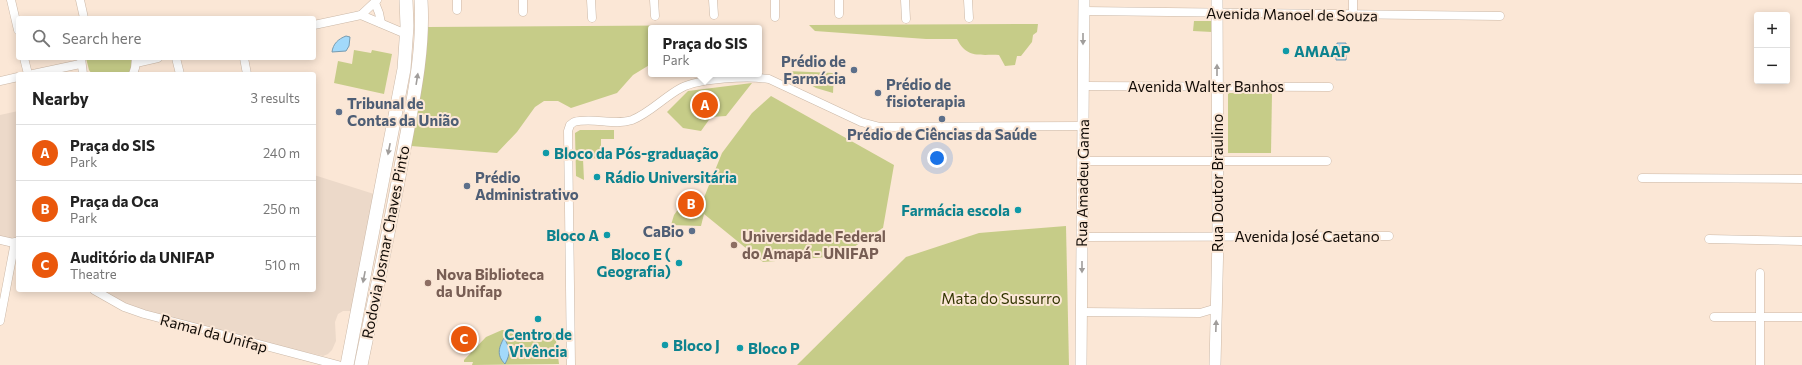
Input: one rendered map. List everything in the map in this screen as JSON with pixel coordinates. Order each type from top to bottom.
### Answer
[{"type":"main road","name":"Rodovia Josmar Chaves Pinto","points":[[347,365],[404,69],[406,0]]},
{"type":"main road","name":"Rodovia Josmar Chaves Pinto","points":[[361,365],[398,185],[416,83],[422,45],[421,0]]},
{"type":"street","points":[[11,0],[16,21]]},
{"type":"street","points":[[80,0],[84,16]]},
{"type":"street","points":[[457,0],[457,10]]},
{"type":"street","points":[[523,0],[524,12]]},
{"type":"street","points":[[590,0],[592,18]]},
{"type":"street","points":[[654,0],[655,16]]},
{"type":"street","points":[[713,0],[714,15]]},
{"type":"street","points":[[775,0],[776,17]]},
{"type":"street","points":[[839,0],[839,14]]},
{"type":"street","points":[[905,0],[906,19]]},
{"type":"street","points":[[968,0],[969,18]]},
{"type":"street","name":"Rua Doutor Braulino","points":[[1215,365],[1218,237],[1218,0]]},
{"type":"street","points":[[1353,0],[1353,15]]},
{"type":"street","points":[[376,1],[380,24]]},
{"type":"street","points":[[361,16],[376,1]]},
{"type":"street","name":"Avenida Manoel de Souza","points":[[1084,5],[1217,13],[1500,16]]},
{"type":"street","name":"Rua Amadeu Gama","points":[[1081,365],[1084,5]]},
{"type":"street","points":[[316,25],[361,16],[406,34]]},
{"type":"street","points":[[24,60],[28,72]]},
{"type":"street","points":[[133,72],[136,60]]},
{"type":"street","points":[[176,60],[180,72]]},
{"type":"street","points":[[244,60],[247,72]]},
{"type":"street","points":[[40,72],[81,61],[83,72]]},
{"type":"street","points":[[0,81],[16,77]]},
{"type":"street","points":[[571,365],[568,131],[570,125],[574,122],[620,122],[632,120],[687,86],[733,78],[760,78],[770,79],[861,122],[880,127],[1083,126]]},
{"type":"street","name":"Avenida Walter Banhos","points":[[1083,86],[1329,87]]},
{"type":"street","points":[[1083,161],[1327,161]]},
{"type":"street","points":[[1642,178],[1802,179]]},
{"type":"street","name":"Avenida José Caetano","points":[[1082,237],[1389,236]]},
{"type":"street","points":[[1709,239],[1802,241]]},
{"type":"street","points":[[0,240],[16,243],[0,322]]},
{"type":"street","points":[[1760,273],[1760,365]]},
{"type":"street","name":"Ramal da Unifap","points":[[98,292],[124,307],[144,314],[338,365]]},
{"type":"street","points":[[1082,312],[1200,313],[1217,308]]},
{"type":"street","points":[[1714,317],[1802,317]]},
{"type":"shaded area","points":[[16,111],[16,240],[0,236],[0,115]]},
{"type":"shaded area","points":[[316,176],[374,194],[351,311],[343,311],[338,314],[335,322],[336,341],[332,350],[328,354],[323,356],[136,313],[101,292],[316,292]]},
{"type":"green space","points":[[1194,21],[1212,21],[1212,32],[1193,31]]},
{"type":"green space","points":[[1038,24],[1037,32],[1033,35],[1032,42],[1021,56],[1017,56],[1015,65],[1005,66],[999,55],[980,55],[970,53],[965,50],[957,39],[926,39],[815,31],[809,25]]},
{"type":"green space","points":[[648,26],[648,66],[633,75],[617,93],[571,108],[558,101],[544,101],[535,107],[517,132],[497,153],[411,146],[422,84],[428,27]]},
{"type":"green space","points":[[354,50],[371,53],[372,50],[392,54],[384,94],[334,83],[338,61],[352,64]]},
{"type":"green space","points":[[86,60],[134,60],[131,72],[90,72]]},
{"type":"green space","points":[[787,71],[834,73],[833,93],[816,88]]},
{"type":"green space","points":[[752,83],[726,116],[711,117],[701,131],[683,128],[667,112],[688,91]]},
{"type":"green space","points":[[1228,93],[1272,93],[1271,153],[1228,153]]},
{"type":"green space","points":[[771,96],[894,165],[883,228],[840,256],[763,262],[704,214],[701,226],[671,225],[674,215],[691,191],[703,200],[722,153],[752,113]]},
{"type":"green space","points":[[580,130],[614,130],[614,139],[601,139],[601,158],[583,159],[584,180],[576,176],[575,133]]},
{"type":"green space","name":"Mata do Sussurro","points":[[1066,226],[1069,365],[797,365],[906,257],[979,233]]},
{"type":"green space","points":[[502,330],[555,333],[559,364],[472,365],[473,362],[464,362],[464,360],[486,337]]},
{"type":"water","points":[[346,36],[350,37],[349,46],[346,51],[332,52],[336,42]]},
{"type":"water","points":[[1337,43],[1346,43],[1346,60],[1336,60]]},
{"type":"water","points":[[504,338],[508,345],[509,351],[505,364],[499,354]]},
{"type":"place","name":"AMAAP","points":[[1286,51]]},
{"type":"place","name":"Prédio de Farmácia","points":[[854,70]]},
{"type":"place","name":"Prédio de fisioterapia","points":[[878,93]]},
{"type":"place","name":"Praça do SIS","points":[[705,105]]},
{"type":"place","name":"Tribunal de Contas da União","points":[[339,112]]},
{"type":"place","name":"Prédio de Ciências da Saúde","points":[[942,119]]},
{"type":"place","name":"Bloco da Pós-graduação","points":[[546,153]]},
{"type":"place","name":"Rádio Universitária","points":[[597,177]]},
{"type":"place","name":"Prédio Administrativo","points":[[467,186]]},
{"type":"place","name":"Praça da Oca","points":[[691,204]]},
{"type":"place","name":"Farmácia escola","points":[[1018,210]]},
{"type":"place","name":"CaBio","points":[[692,231]]},
{"type":"place","name":"Bloco A","points":[[607,235]]},
{"type":"place","name":"Universidade Federal do Amapá - UNIFAP","points":[[734,245]]},
{"type":"place","name":"Bloco E ( Geografia)","points":[[679,263]]},
{"type":"place","name":"Nova Biblioteca da Unifap","points":[[428,283]]},
{"type":"place","name":"Centro de Vivência","points":[[538,319]]},
{"type":"place","name":"Auditório da UNIFAP","points":[[464,339]]},
{"type":"place","name":"Bloco J","points":[[665,345]]},
{"type":"place","name":"Bloco P","points":[[740,348]]}]
